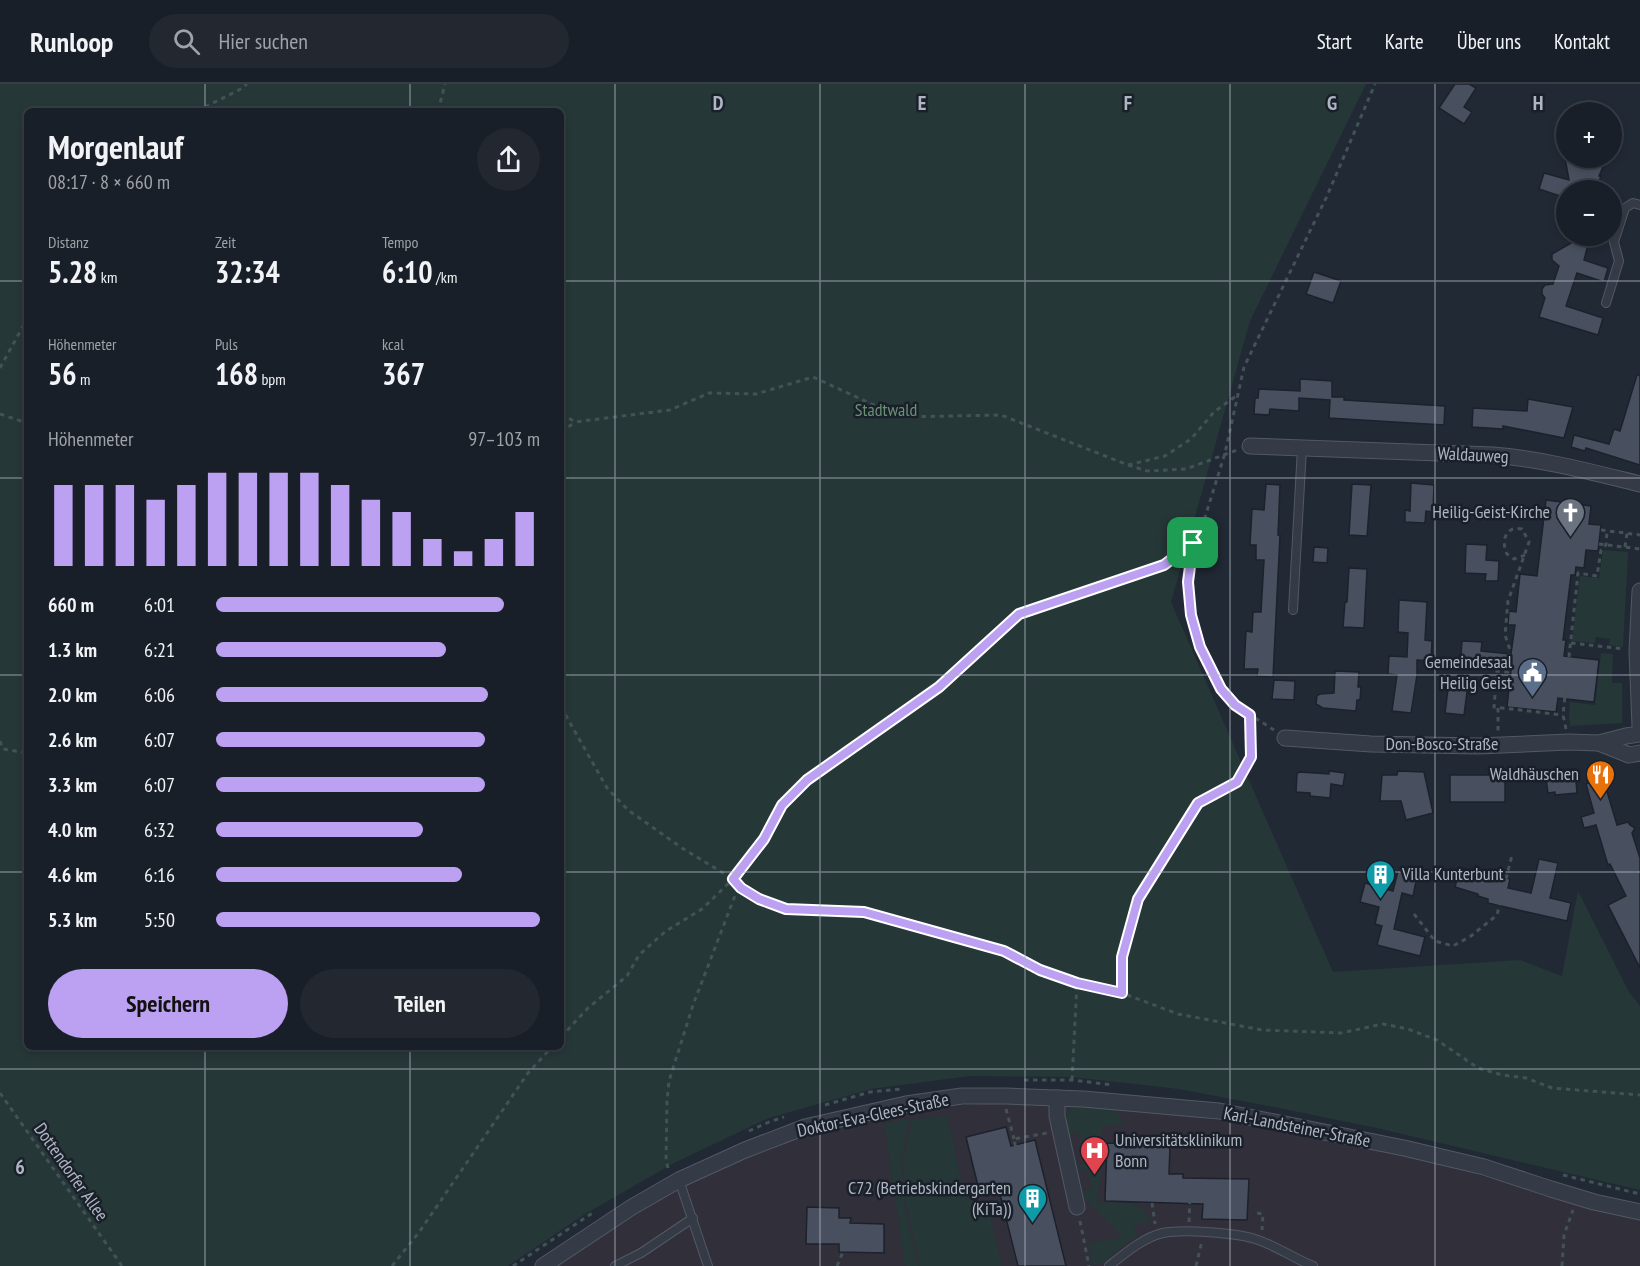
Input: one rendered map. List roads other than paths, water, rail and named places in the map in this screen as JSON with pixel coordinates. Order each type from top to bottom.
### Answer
[{"type":"street","name":"Waldauweg","points":[[1250,446],[1517,457],[1559,464],[1640,484]]},
{"type":"street","points":[[1640,591],[1637,651],[1640,726]]},
{"type":"street","name":"Don-Bosco-Straße","points":[[1285,738],[1371,744],[1499,745],[1599,743],[1640,734]]},
{"type":"street","name":"Don-Bosco-Straße","points":[[1599,743],[1629,755],[1640,753]]},
{"type":"street","name":"Doktor-Eva-Glees-Straße","points":[[543,1266],[632,1207],[679,1180],[745,1150],[805,1127],[906,1104],[962,1096],[1057,1098]]},
{"type":"street","points":[[1057,1098],[1057,1116],[1077,1207]]},
{"type":"street","name":"Karl-Landsteiner-Straße","points":[[1057,1098],[1219,1111],[1284,1123],[1484,1167],[1578,1197],[1640,1212]]},
{"type":"lane","points":[[1606,303],[1619,261],[1614,242],[1625,208],[1633,203],[1640,205]]},
{"type":"lane","points":[[1293,610],[1302,448]]},
{"type":"lane","points":[[679,1180],[708,1266]]},
{"type":"lane","points":[[615,1266],[641,1253],[693,1218]]},
{"type":"lane","points":[[1109,1266],[1133,1246],[1157,1235],[1189,1232],[1240,1235],[1260,1241],[1313,1266]]},
{"type":"place","name":"Heilig-Geist-Kirche","points":[[1571,538]]},
{"type":"place","name":"Gemeindesaal Heilig Geist","points":[[1533,698]]},
{"type":"place","name":"Waldhäuschen","points":[[1600,800]]},
{"type":"place","name":"Villa Kunterbunt","points":[[1381,900]]},
{"type":"place","name":"Universitätsklinikum Bonn","points":[[1094,1176]]},
{"type":"place","name":"C72 (Betriebskindergarten (KiTa))","points":[[1032,1224]]},
{"type":"park label","name":"Stadtwald","points":[[886,410]]}]
